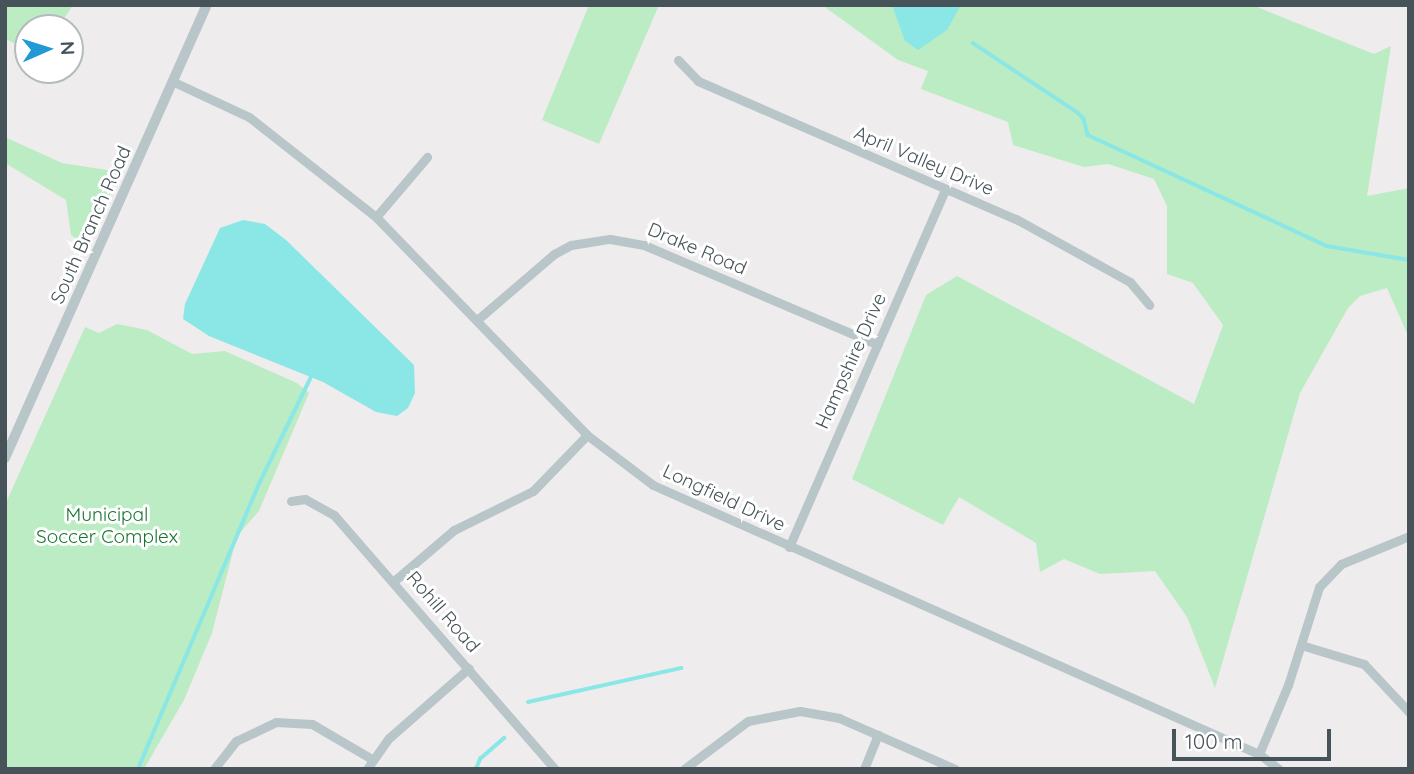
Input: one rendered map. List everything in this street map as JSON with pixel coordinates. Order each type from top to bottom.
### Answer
[{"type":"street","name":"South Branch Road","points":[[5,458],[207,5]]},
{"type":"street","name":"April Valley Drive","points":[[678,60],[698,81],[1016,219],[1130,282],[1149,305]]},
{"type":"street","name":"Longfield Drive","points":[[174,82],[250,117],[376,217],[587,435],[628,468],[678,499],[1259,754],[1279,769]]},
{"type":"street","points":[[376,217],[427,157]]},
{"type":"street","name":"Hampshire Drive","points":[[789,547],[945,190]]},
{"type":"street","name":"Drake Road","points":[[477,320],[554,254],[571,245],[610,239],[644,245],[878,345]]},
{"type":"street","points":[[394,581],[454,530],[533,491],[587,435]]},
{"type":"street","name":"Rohill Road","points":[[291,501],[305,499],[334,515],[555,769]]},
{"type":"street","points":[[1259,754],[1301,645],[1311,603],[1329,575],[1356,555],[1409,536]]},
{"type":"street","points":[[1301,645],[1364,664],[1409,712]]},
{"type":"street","points":[[367,769],[372,758],[402,725],[469,668]]},
{"type":"street","points":[[684,769],[729,731],[782,712],[820,713],[955,769]]},
{"type":"street","points":[[214,769],[236,741],[276,722],[312,724],[372,758]]},
{"type":"street","points":[[864,769],[878,735]]},
{"type":"green space","points":[[5,5],[73,5],[67,14],[14,14],[14,43],[5,39]]},
{"type":"green space","points":[[589,5],[659,5],[599,144],[542,120]]},
{"type":"green space","points":[[822,5],[1252,5],[1374,54],[1391,46],[1367,196],[1409,188],[1409,338],[1387,288],[1360,296],[1348,308],[1300,393],[1215,688],[1187,617],[1155,571],[1100,574],[1064,559],[1040,572],[1036,543],[959,497],[943,525],[852,479],[926,295],[957,276],[1194,404],[1223,325],[1193,283],[1167,274],[1167,206],[1154,179],[1108,164],[1084,167],[1013,145],[1008,122],[921,89],[928,71],[898,60]]},
{"type":"green space","points":[[5,137],[62,163],[120,172],[87,247],[71,235],[66,200],[5,163]]},
{"type":"green space","name":"Municipal Soccer Complex","points":[[117,324],[147,330],[192,354],[225,351],[297,383],[309,393],[259,511],[237,536],[212,633],[184,700],[144,769],[5,769],[5,505],[85,327],[99,333]]},
{"type":"water","points":[[892,5],[961,5],[947,30],[918,50],[905,41]]},
{"type":"water","points":[[243,220],[265,224],[286,240],[414,365],[415,393],[408,408],[397,416],[376,412],[323,382],[209,336],[183,319],[185,304],[220,228]]},
{"type":"waterway","points":[[973,43],[1077,112],[1084,119],[1088,135],[1327,246],[1409,260]]},
{"type":"waterway","points":[[138,769],[259,484],[312,375]]},
{"type":"waterway","points":[[528,702],[681,668]]},
{"type":"waterway","points":[[476,769],[480,759],[504,738]]}]
